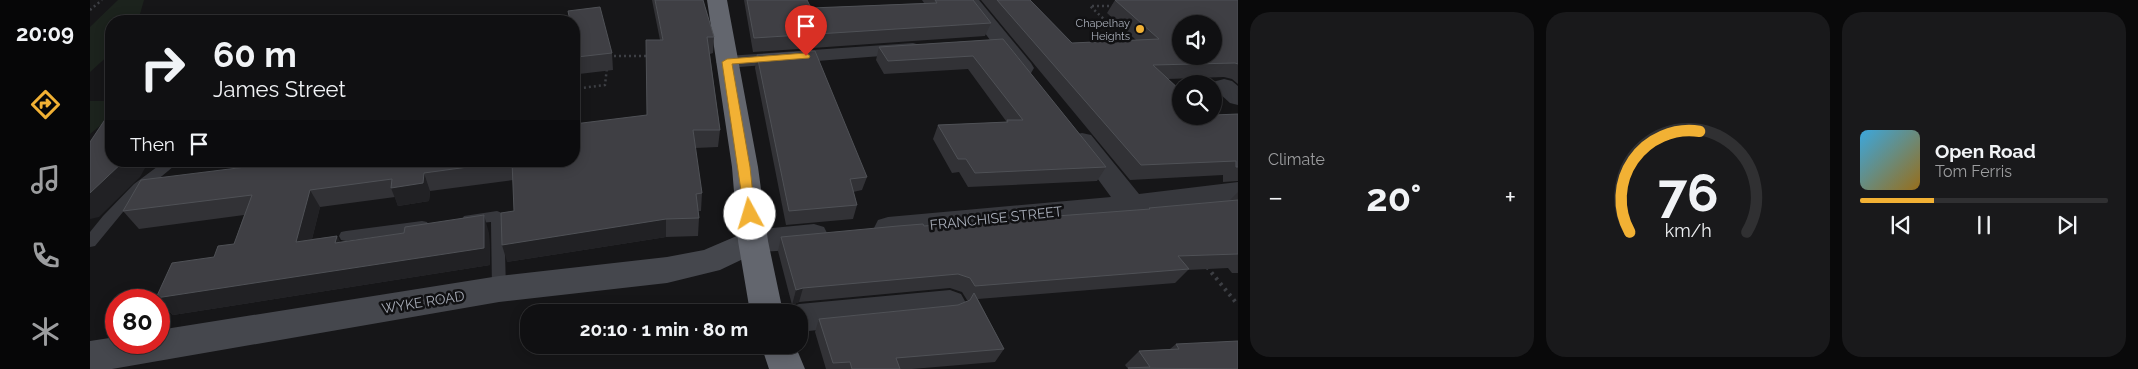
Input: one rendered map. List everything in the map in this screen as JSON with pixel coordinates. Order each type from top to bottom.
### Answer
[{"type":"highway","points":[[717,0],[745,167],[753,241],[765,304]]},
{"type":"highway","points":[[781,354],[787,369]]},
{"type":"main road","name":"WYKE ROAD","points":[[90,357],[128,359],[499,289],[688,266],[722,256],[753,241]]},
{"type":"street","points":[[969,0],[994,44],[1034,81]]},
{"type":"street","points":[[727,62],[934,48]]},
{"type":"street","points":[[1071,127],[1132,205]]},
{"type":"street","name":"FRANCHISE STREET","points":[[753,241],[1132,205],[1238,192]]},
{"type":"street","points":[[808,317],[950,303]]},
{"type":"lane","points":[[90,242],[119,206],[141,185],[166,167]]},
{"type":"lane","points":[[459,221],[497,216],[499,289]]},
{"type":"lane","points":[[346,236],[440,223]]},
{"type":"path","points":[[90,10],[102,0]]},
{"type":"path","points":[[1116,6],[1090,6],[1132,47]]},
{"type":"path","points":[[609,56],[658,56]]},
{"type":"path","points":[[580,87],[605,85],[608,66]]},
{"type":"path","points":[[1201,260],[1238,305]]},
{"type":"shaded area","points":[[118,0],[144,0],[140,15],[105,15],[105,58],[90,72],[90,27]]},
{"type":"shaded area","points":[[90,101],[105,101],[105,122],[90,134]]},
{"type":"building","points":[[655,0],[703,0],[714,37],[707,37],[720,130],[693,130],[702,193],[696,194],[699,218],[666,219],[502,245],[501,213],[514,211],[512,167],[580,167],[580,123],[647,115],[646,40],[663,40]]},
{"type":"building","points":[[747,0],[807,0],[811,8],[937,3],[935,0],[973,0],[991,23],[754,38]]},
{"type":"building","points":[[997,0],[1030,0],[1072,43],[1159,39],[1115,0],[1238,0],[1238,64],[1222,63],[1222,15],[1172,15],[1172,65],[1153,65],[1172,83],[1172,125],[1222,125],[1222,115],[1238,114],[1238,167],[1236,167],[1236,161],[1141,165]]},
{"type":"building","points":[[600,7],[612,53],[580,57],[580,15],[569,15],[568,11]]},
{"type":"building","points":[[1003,39],[1106,167],[975,173],[966,159],[958,159],[938,125],[1023,120],[973,56],[888,61],[879,47]]},
{"type":"building","points":[[815,51],[867,177],[850,179],[857,205],[789,211],[757,55]]},
{"type":"building","points":[[105,120],[105,167],[118,167],[90,193],[90,142]]},
{"type":"building","points":[[246,167],[468,167],[424,173],[423,183],[391,188],[392,179],[310,190],[296,242],[337,236],[335,243],[404,233],[405,227],[484,215],[484,248],[170,296],[170,289],[160,289],[172,263],[214,257],[218,246],[234,244],[252,195],[123,211],[141,180]]},
{"type":"building","points":[[1238,200],[1238,254],[1178,256],[1189,269],[975,286],[970,278],[958,274],[796,290],[781,237],[923,224],[924,226],[1150,209]]},
{"type":"building","points":[[974,293],[1004,349],[896,358],[900,369],[852,369],[850,362],[833,363],[819,319],[958,305],[970,300]]},
{"type":"building","points":[[1238,341],[1238,369],[1128,368],[1150,367],[1139,351],[1179,349],[1176,344]]},
{"type":"place","name":"Chapelhay Heights","points":[[1140,29]]},
{"type":"route","points":[[750,214],[745,167],[727,62],[806,56]]}]
